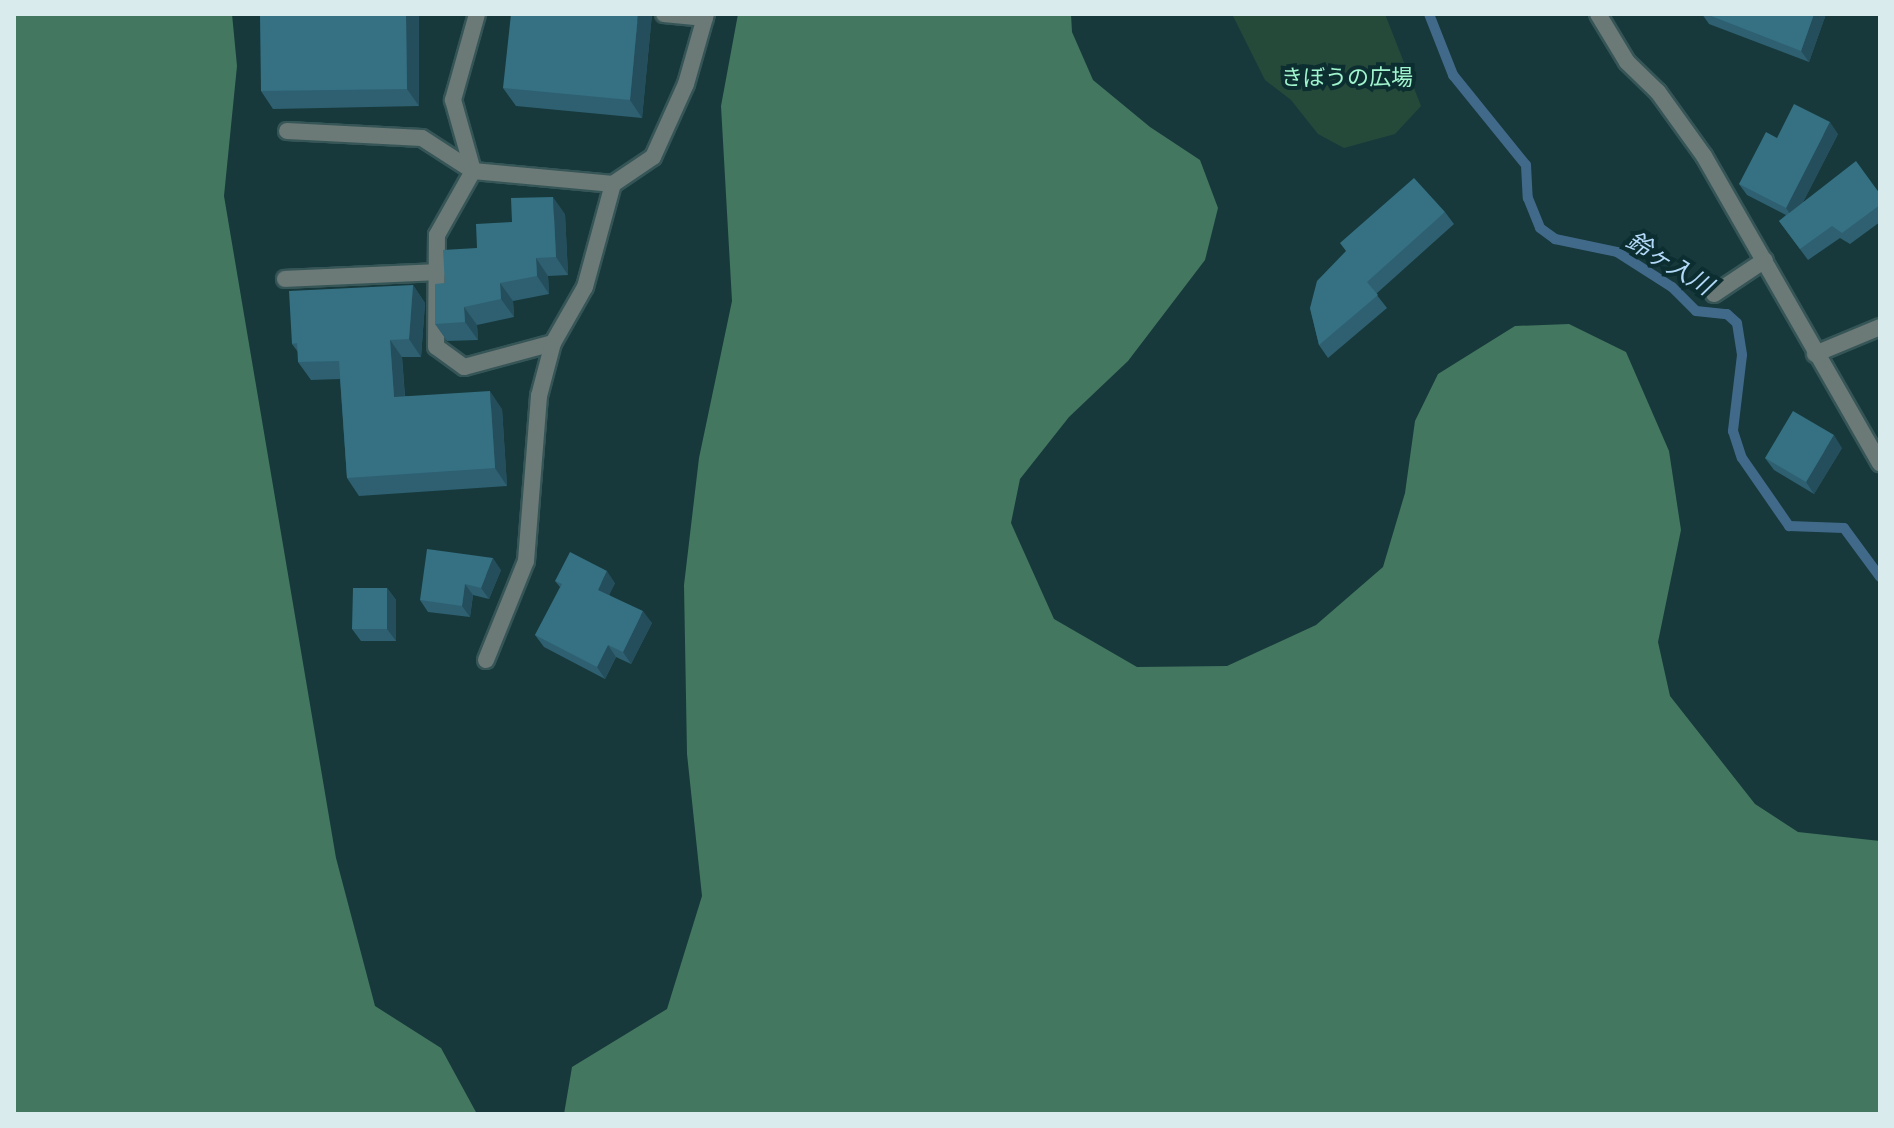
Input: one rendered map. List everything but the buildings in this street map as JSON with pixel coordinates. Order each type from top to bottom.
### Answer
[{"type":"street","points":[[477,14],[453,100],[473,171],[437,235],[436,347],[464,367],[553,343]]},
{"type":"street","points":[[287,131],[422,138],[473,171],[613,184],[653,157],[686,84],[706,16],[664,14]]},
{"type":"street","points":[[1598,14],[1627,62],[1658,92],[1697,146],[1880,463]]},
{"type":"street","points":[[486,660],[526,561],[539,396],[553,343],[585,287],[613,184]]},
{"type":"street","points":[[1714,294],[1765,260]]},
{"type":"street","points":[[285,279],[437,272]]},
{"type":"street","points":[[1815,354],[1880,327]]},
{"type":"green space","points":[[14,14],[232,14],[237,66],[224,196],[336,858],[375,1006],[441,1048],[477,1114],[14,1114]]},
{"type":"green space","points":[[738,14],[1071,14],[1072,32],[1093,80],[1150,127],[1200,160],[1218,208],[1205,260],[1128,361],[1069,417],[1020,479],[1011,523],[1054,619],[1137,667],[1227,666],[1316,625],[1383,567],[1405,493],[1415,421],[1438,374],[1515,326],[1569,324],[1626,352],[1669,451],[1681,530],[1658,642],[1670,696],[1755,804],[1798,832],[1880,841],[1880,1114],[564,1114],[572,1067],[667,1009],[702,896],[687,754],[684,585],[699,458],[732,301],[721,106]]},
{"type":"green space","name":"きぼうの広場","points":[[1232,14],[1385,14],[1421,106],[1395,134],[1344,148],[1318,134],[1291,100],[1265,80]]},
{"type":"waterway","name":"鈴ヶ入川","points":[[1429,14],[1453,75],[1526,165],[1528,198],[1540,228],[1555,239],[1617,252],[1672,287],[1696,311],[1727,314],[1737,323],[1742,355],[1733,431],[1742,458],[1789,526],[1844,528],[1880,577]]}]
